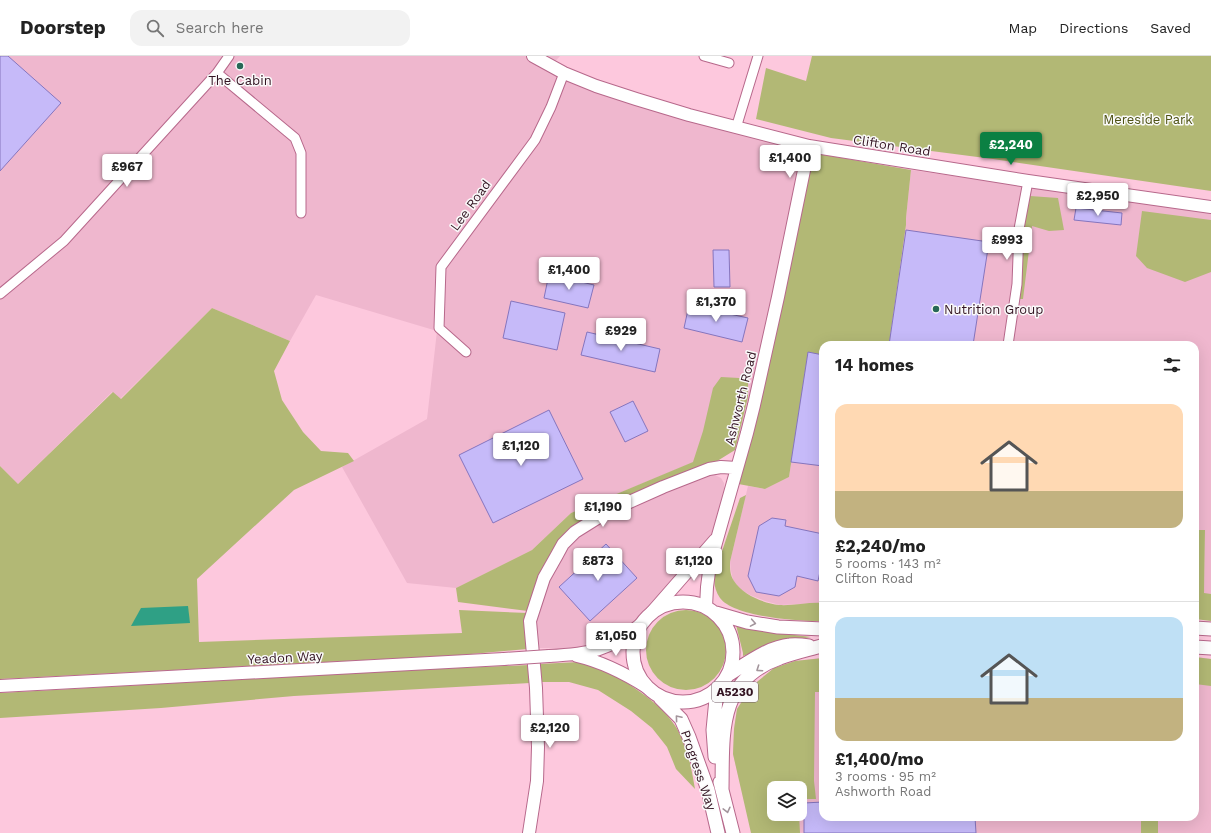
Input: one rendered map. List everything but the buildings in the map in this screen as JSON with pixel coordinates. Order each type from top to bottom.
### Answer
[{"type":"main road","points":[[652,691],[638,674],[633,657],[634,640],[641,624],[652,612],[664,605],[677,601],[690,601],[747,622],[778,627],[819,628]]},
{"type":"main road","name":"A5230","points":[[711,610],[727,626],[733,642],[733,659],[728,675]]},
{"type":"main road","points":[[1199,628],[1211,629]]},
{"type":"main road","name":"A5230","points":[[652,691],[671,701],[696,701],[717,689],[728,675],[758,656],[790,645],[819,646]]},
{"type":"main road","points":[[1199,646],[1211,648]]},
{"type":"main road","name":"A5230","points":[[722,789],[722,742],[725,718],[730,699],[737,689],[752,674],[770,662],[819,647]]},
{"type":"main road","name":"Progress Way","points":[[717,689],[713,730],[716,770],[732,833]]},
{"type":"main road","name":"Progress Way","points":[[652,691],[681,719],[708,790],[718,833]]},
{"type":"street","points":[[0,294],[64,241],[216,73],[228,56]]},
{"type":"street","name":"Clifton Road","points":[[533,56],[564,73],[596,86],[736,128],[809,146],[1028,181],[1211,207]]},
{"type":"street","points":[[704,56],[729,63]]},
{"type":"street","points":[[736,128],[758,56]]},
{"type":"street","points":[[216,73],[295,138],[301,153],[301,212]]},
{"type":"street","name":"Lee Road","points":[[466,352],[439,328],[441,267],[535,140],[564,73]]},
{"type":"street","name":"Ashworth Road","points":[[711,610],[707,587],[710,564],[749,426],[809,146]]},
{"type":"street","points":[[1009,341],[1017,284],[1019,229],[1028,181]]},
{"type":"street","points":[[529,833],[537,781],[538,747],[536,688],[530,621],[544,578],[563,544],[575,532],[607,512],[663,487],[709,469],[721,467],[737,468]]},
{"type":"street","name":"Ashworth Road","points":[[652,612],[718,537]]},
{"type":"street","name":"Yeadon Way","points":[[0,686],[572,655],[594,651],[615,643],[626,637],[641,624]]},
{"type":"street","name":"Yeadon Way","points":[[572,655],[589,659],[622,672],[652,691]]},
{"type":"shaded area","points":[[0,56],[560,56],[551,66],[564,73],[809,146],[745,441],[571,513],[532,550],[456,588],[407,583],[342,467],[427,419],[437,331],[316,295],[290,341],[212,308],[120,399],[112,392],[18,484],[0,466]]},
{"type":"shaded area","points":[[911,170],[1211,212],[1211,594],[1204,594],[1205,531],[1199,530],[1199,341],[890,341]]},
{"type":"shaded area","points":[[808,352],[819,354],[819,603],[780,605],[765,601],[740,589],[733,580],[730,562],[748,486],[765,489],[789,477]]},
{"type":"shaded area","points":[[709,472],[721,478],[724,483],[724,489],[714,529],[710,537],[637,619],[625,630],[609,641],[584,648],[537,648],[534,623],[544,587],[565,548],[593,523]]},
{"type":"shaded area","points":[[188,606],[190,623],[131,626],[141,608]]},
{"type":"shaded area","points":[[819,658],[819,821],[1199,821],[1199,658],[1211,659],[1211,833],[752,833],[733,754],[734,729],[737,709],[752,686],[774,668],[795,661]]},
{"type":"green space","name":"Mereside Park","points":[[812,56],[1211,56],[1211,191],[993,159],[831,138],[756,119],[766,68],[806,81]]},
{"type":"green space","points":[[808,152],[911,170],[906,225],[890,341],[819,341],[819,354],[808,353],[789,477],[765,489],[733,483]]},
{"type":"green space","points":[[1030,196],[1058,198],[1064,230],[1049,231],[1032,226],[1023,299],[1018,299],[1025,211]]},
{"type":"green space","points":[[1142,211],[1211,220],[1211,272],[1185,282],[1147,268],[1136,256]]},
{"type":"green space","points":[[212,308],[290,341],[274,371],[282,400],[303,432],[321,451],[348,453],[354,461],[294,490],[197,579],[199,642],[462,633],[459,610],[528,613],[527,649],[460,655],[0,679],[0,466],[18,484],[113,392],[121,399]]},
{"type":"green space","points":[[721,377],[739,378],[748,383],[748,397],[735,450],[714,463],[573,531],[528,611],[458,602],[456,588],[532,550],[571,513],[693,462],[703,431],[713,388]]},
{"type":"green space","points":[[746,495],[730,562],[730,570],[734,581],[738,586],[754,598],[773,604],[784,605],[819,603],[819,621],[784,619],[753,614],[739,610],[720,598],[716,591],[715,584],[716,569],[740,498]]},
{"type":"green space","points":[[1199,530],[1205,530],[1204,593],[1211,594],[1211,621],[1199,620]]},
{"type":"green space","points":[[686,610],[701,613],[714,622],[723,635],[726,650],[723,665],[714,678],[701,687],[686,690],[671,687],[658,678],[649,665],[646,650],[649,635],[658,622],[671,613]]},
{"type":"green space","points":[[736,625],[770,632],[811,637],[783,642],[743,656]]},
{"type":"green space","points":[[819,658],[819,692],[815,692],[814,781],[816,799],[807,799],[807,781],[767,781],[767,821],[799,821],[800,833],[751,833],[733,754],[734,729],[737,709],[752,686],[774,668],[795,661]]},
{"type":"green space","points":[[1199,658],[1211,659],[1211,686],[1199,684]]},
{"type":"green space","points":[[579,662],[614,675],[641,693],[665,713],[672,721],[682,738],[690,763],[695,789],[676,769],[667,747],[652,728],[631,711],[598,690],[569,682],[541,682],[539,664]]},
{"type":"green space","points":[[529,665],[530,683],[294,696],[161,708],[0,718],[0,693],[369,672]]},
{"type":"green space","points":[[1141,821],[1158,821],[1158,833],[1141,833]]},
{"type":"place","name":"The Cabin","points":[[240,66]]},
{"type":"place","name":"Nutrition Group","points":[[936,309]]}]
